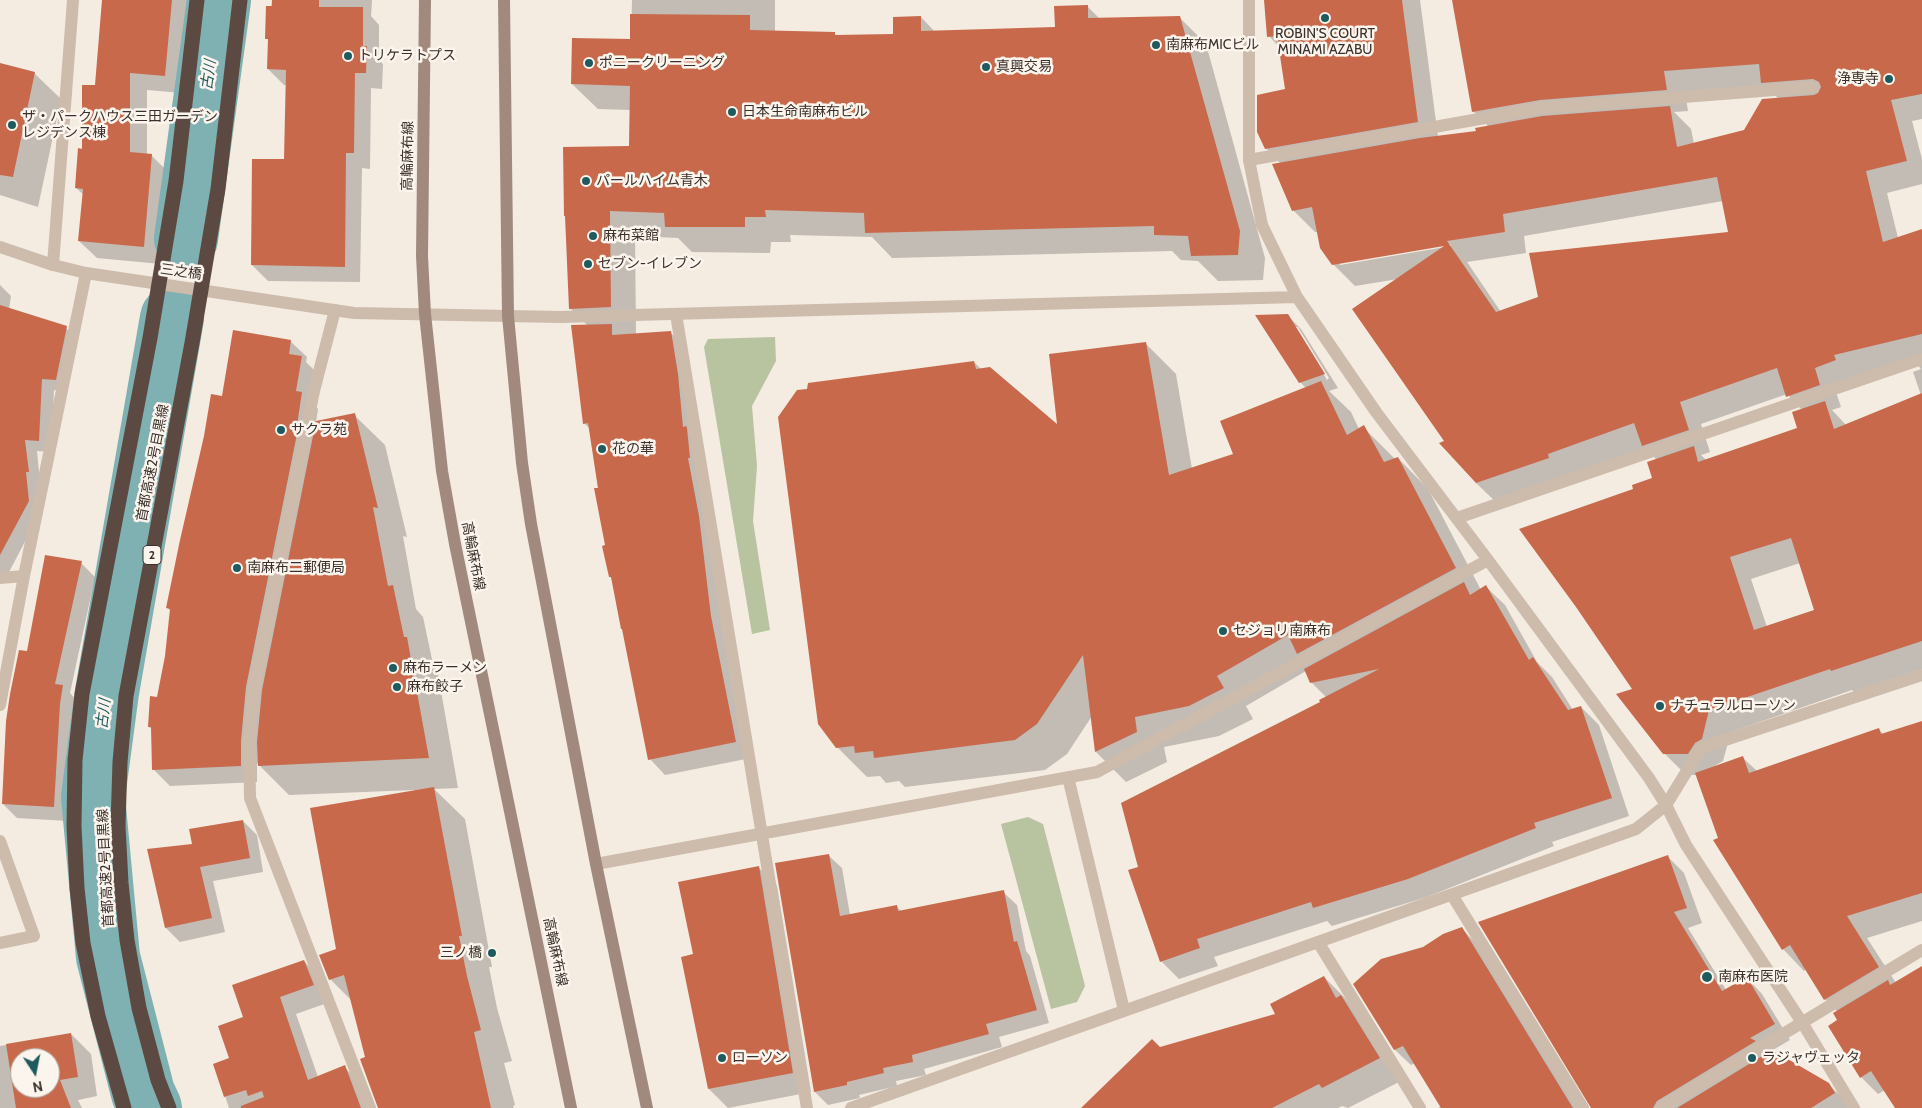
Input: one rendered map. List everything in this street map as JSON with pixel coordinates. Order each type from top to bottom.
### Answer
[{"type":"highway","name":"首都高速2号目黒線","points":[[124,1108],[98,1016],[83,943],[76,888],[74,826],[76,760],[82,694],[148,347],[176,181],[197,0]]},
{"type":"highway","name":"首都高速2号目黒線","points":[[169,1108],[158,1080],[139,1008],[127,940],[118,826],[120,762],[126,696],[192,344],[218,189],[240,0]]},
{"type":"main road","name":"高輪麻布線","points":[[425,0],[422,256],[425,314],[441,462],[455,544],[571,1108]]},
{"type":"main road","points":[[504,0],[508,316],[522,463],[530,524],[596,864],[647,1108]]},
{"type":"street","points":[[53,265],[73,0]]},
{"type":"street","points":[[1249,0],[1249,160],[1262,226],[1297,297],[1376,412],[1457,518],[1649,778],[1666,805],[1686,845],[1803,1024],[1854,1108]]},
{"type":"street","points":[[1249,160],[1541,108],[1813,87]]},
{"type":"street","name":"三之橋","points":[[0,247],[53,265],[86,273],[354,313],[560,317],[1297,297]]},
{"type":"street","points":[[0,705],[24,576],[86,273]]},
{"type":"street","points":[[335,310],[314,391],[254,689],[249,742],[250,798],[370,1108]]},
{"type":"street","points":[[676,314],[807,1108]]},
{"type":"street","points":[[1457,518],[1922,359]]},
{"type":"street","points":[[596,864],[1097,772],[1488,560]]},
{"type":"street","points":[[0,578],[24,576]]},
{"type":"street","points":[[851,1108],[1636,828],[1666,805],[1701,748],[1922,675]]},
{"type":"street","points":[[1068,777],[1124,1010]]},
{"type":"street","points":[[0,841],[34,936],[0,943]]},
{"type":"street","points":[[1452,895],[1583,1108]]},
{"type":"street","points":[[1318,942],[1420,1108]]},
{"type":"street","points":[[1661,1108],[1803,1024],[1922,950]]},
{"type":"green space","points":[[775,337],[776,361],[752,406],[757,466],[753,521],[770,630],[752,634],[704,347],[708,339]]},
{"type":"green space","points":[[1028,817],[1043,824],[1085,986],[1077,1002],[1051,1009],[1001,824]]},
{"type":"building","points":[[102,0],[172,0],[165,76],[130,73],[130,152],[152,154],[144,247],[78,241],[83,189],[75,188],[78,148],[82,149],[82,85],[95,85]]},
{"type":"building","points":[[272,0],[319,0],[319,7],[363,7],[363,46],[367,46],[366,73],[355,73],[354,153],[346,153],[345,267],[251,265],[252,159],[284,159],[286,70],[267,69],[268,39],[265,39],[266,6],[272,6]]},
{"type":"building","points":[[1264,0],[1402,0],[1418,122],[1265,149],[1257,132],[1257,95],[1285,89],[1277,36],[1267,37]]},
{"type":"building","points":[[1452,0],[1922,0],[1922,94],[1891,100],[1907,161],[1866,171],[1883,242],[1922,229],[1922,334],[1834,355],[1836,360],[1815,368],[1820,385],[1786,397],[1777,368],[1680,402],[1689,430],[1642,446],[1634,423],[1548,454],[1549,458],[1476,483],[1439,443],[1444,441],[1352,309],[1444,246],[1332,265],[1320,248],[1312,207],[1292,211],[1272,164],[1420,138],[1476,131],[1475,128],[1542,116],[1670,106],[1677,147],[1744,130],[1762,99],[1814,95],[1818,93],[1821,87],[1819,82],[1813,79],[1761,83],[1759,64],[1664,71],[1667,90],[1540,100],[1472,112]],"holes":[[[1717,177],[1728,232],[1529,253],[1538,297],[1496,312],[1447,241],[1505,232],[1503,214]]]},
{"type":"building","points":[[1088,5],[1088,18],[1180,16],[1240,231],[1238,255],[1191,256],[1188,236],[1154,235],[1154,226],[865,233],[864,213],[765,210],[766,217],[745,217],[745,227],[665,227],[664,213],[610,211],[611,307],[569,309],[564,216],[563,147],[629,146],[630,86],[571,84],[572,38],[630,39],[630,14],[750,15],[750,30],[835,32],[835,35],[893,34],[893,17],[921,16],[921,31],[1055,27],[1054,6]]},
{"type":"building","name":"ザ・パークハウス三田ガーデン レジデンス棟","points":[[0,63],[35,72],[13,177],[0,175]]},
{"type":"building","points":[[0,305],[67,326],[56,380],[42,379],[39,441],[25,440],[29,472],[26,472],[29,501],[0,555]]},
{"type":"building","points":[[1288,314],[1325,374],[1299,383],[1255,315]]},
{"type":"building","points":[[612,324],[612,335],[671,331],[678,374],[683,427],[686,426],[687,428],[690,458],[688,458],[699,516],[711,616],[736,742],[648,760],[611,577],[609,577],[602,546],[605,545],[594,488],[598,488],[588,423],[583,424],[571,325]]},
{"type":"building","points":[[233,330],[291,340],[289,354],[302,356],[296,391],[302,392],[297,425],[299,424],[246,687],[241,741],[241,766],[152,770],[151,727],[148,727],[150,696],[157,697],[165,656],[170,609],[166,608],[204,436],[211,394],[222,396]]},
{"type":"building","points":[[1146,342],[1169,475],[1233,454],[1220,421],[1321,381],[1347,435],[1364,425],[1384,462],[1398,457],[1456,568],[1297,654],[1288,635],[1217,676],[1224,688],[1189,706],[1135,717],[1137,732],[1095,752],[1083,655],[1037,724],[1015,740],[874,758],[873,751],[855,753],[854,746],[836,748],[818,724],[778,417],[797,390],[807,389],[808,383],[974,361],[976,369],[990,367],[1057,424],[1049,354]]},
{"type":"building","points":[[1922,393],[1922,641],[1831,671],[1830,669],[1709,710],[1702,739],[1695,743],[1688,754],[1663,754],[1616,694],[1632,689],[1576,607],[1519,529],[1633,489],[1632,485],[1652,478],[1647,462],[1694,446],[1698,462],[1797,428],[1792,412],[1825,401],[1834,429]],"holes":[[[1791,538],[1814,610],[1754,630],[1730,557]]]},
{"type":"building","points":[[355,413],[378,508],[373,507],[388,586],[393,585],[404,637],[407,637],[429,758],[258,766],[257,742],[262,690],[316,421]]},
{"type":"building","points":[[45,555],[82,561],[55,684],[63,685],[60,704],[54,807],[2,804],[6,721],[10,694],[19,650],[27,651]]},
{"type":"building","points":[[1464,582],[1470,595],[1486,585],[1529,660],[1533,657],[1568,710],[1581,706],[1612,798],[1534,823],[1536,828],[1408,879],[1313,908],[1311,902],[1197,939],[1200,948],[1160,962],[1128,870],[1138,867],[1121,803],[1320,702],[1319,700],[1379,669],[1310,683],[1304,669]]},
{"type":"building","points":[[1922,721],[1922,893],[1847,916],[1879,967],[1824,1000],[1790,945],[1782,950],[1713,840],[1718,838],[1695,773],[1743,756],[1749,773],[1879,728],[1881,734]]},
{"type":"building","points":[[434,787],[462,936],[459,936],[481,1030],[474,1032],[491,1108],[378,1108],[360,1059],[365,1057],[344,975],[329,980],[319,955],[336,949],[310,808]]},
{"type":"building","points":[[243,820],[250,858],[200,867],[212,918],[165,928],[147,849],[192,844],[189,829]]},
{"type":"building","points":[[829,854],[840,916],[897,905],[898,911],[1004,890],[1014,942],[1017,941],[1037,1010],[986,1024],[989,1034],[912,1055],[913,1062],[883,1068],[884,1073],[847,1082],[847,1085],[814,1092],[775,863]]},
{"type":"building","points":[[1668,855],[1687,908],[1674,912],[1722,991],[1747,977],[1775,1024],[1750,1038],[1756,1041],[1657,1101],[1653,1108],[1591,1108],[1478,922]]},
{"type":"building","points":[[759,866],[793,1073],[708,1089],[681,957],[693,954],[678,882]]},
{"type":"building","points":[[1462,927],[1573,1108],[1441,1108],[1403,1046],[1394,1050],[1353,984],[1381,959],[1423,947],[1443,934]]},
{"type":"building","points":[[304,960],[314,985],[280,997],[308,1080],[345,1065],[361,1108],[241,1108],[241,1106],[264,1097],[262,1091],[248,1096],[246,1090],[224,1097],[213,1064],[229,1058],[218,1026],[243,1017],[232,985]]},
{"type":"building","points":[[1922,966],[1922,1108],[1895,1108],[1871,1071],[1860,1078],[1828,1026],[1837,1020],[1833,1013],[1888,980],[1890,985]]},
{"type":"building","points":[[1324,976],[1336,998],[1341,995],[1380,1058],[1322,1088],[1319,1084],[1272,1108],[1081,1108],[1152,1039],[1160,1047],[1275,1014],[1270,1004]]},
{"type":"building","points":[[71,1033],[78,1077],[60,1080],[60,1048],[10,1048],[10,1070],[6,1044]]},
{"type":"building","points":[[1772,1050],[1829,1083],[1835,1093],[1811,1108],[1677,1108]]},
{"type":"building","points":[[60,1080],[71,1108],[16,1108],[14,1098],[60,1098]]},
{"type":"waterway","name":"古川","points":[[186,239],[219,0]]},
{"type":"waterway","name":"古川","points":[[150,1108],[143,1093],[108,957],[93,797],[107,692],[172,318]]},
{"type":"place","name":"ROBIN'S COURT MINAMI AZABU","points":[[1325,18]]},
{"type":"place","name":"南麻布MICビル","points":[[1156,45]]},
{"type":"place","name":"トリケラトプス","points":[[348,56]]},
{"type":"place","name":"ポニークリーニング","points":[[589,63]]},
{"type":"place","name":"真興交易","points":[[986,67]]},
{"type":"place","name":"浄専寺","points":[[1889,79]]},
{"type":"place","name":"日本生命南麻布ビル","points":[[732,112]]},
{"type":"place","name":"ザ・パークハウス三田ガーデン レジデンス棟","points":[[12,125]]},
{"type":"place","name":"パールハイム青木","points":[[586,181]]},
{"type":"place","name":"麻布菜館","points":[[593,236]]},
{"type":"place","name":"セブン-イレブン","points":[[588,264]]},
{"type":"place","name":"サクラ苑","points":[[281,430]]},
{"type":"place","name":"花の華","points":[[602,449]]},
{"type":"place","name":"南麻布二郵便局","points":[[237,568]]},
{"type":"place","name":"セジョリ南麻布","points":[[1223,631]]},
{"type":"place","name":"麻布ラーメン","points":[[393,668]]},
{"type":"place","name":"麻布餃子","points":[[397,687]]},
{"type":"place","name":"ナチュラルローソン","points":[[1660,706]]},
{"type":"place","name":"三ノ橋","points":[[492,953]]},
{"type":"place","name":"南麻布医院","points":[[1707,977]]},
{"type":"place","name":"ローソン","points":[[722,1058]]},
{"type":"place","name":"ラジャヴェッタ","points":[[1752,1058]]}]
